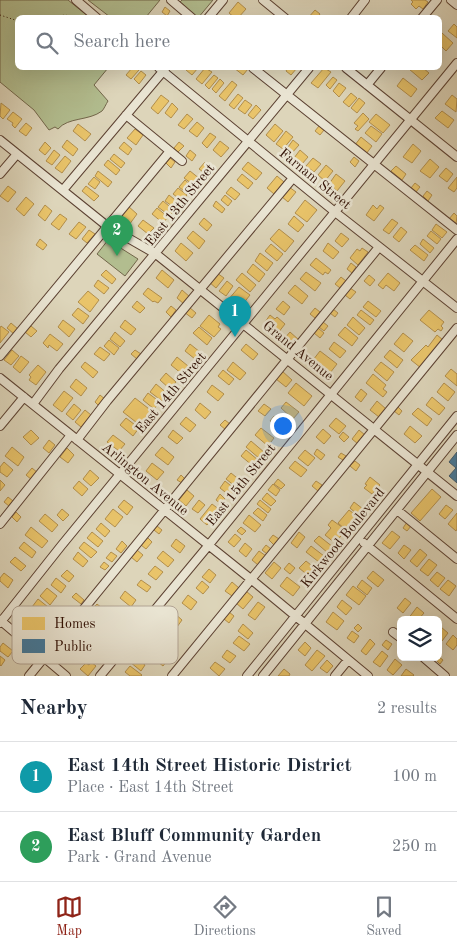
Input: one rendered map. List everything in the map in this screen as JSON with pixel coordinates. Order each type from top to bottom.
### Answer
[{"type":"street","points":[[76,0],[94,15]]},
{"type":"street","points":[[171,0],[188,15]]},
{"type":"street","points":[[210,15],[223,0]]},
{"type":"street","points":[[263,0],[281,15]]},
{"type":"street","points":[[353,15],[365,0]]},
{"type":"street","points":[[424,15],[437,0]]},
{"type":"street","points":[[451,0],[457,5]]},
{"type":"street","name":"East 14th Street","points":[[13,606],[457,64]]},
{"type":"street","points":[[63,190],[162,70]]},
{"type":"street","name":"Farnam Street","points":[[164,70],[293,178],[457,308]]},
{"type":"street","points":[[255,70],[457,230]]},
{"type":"street","name":"East 13th Street","points":[[33,404],[59,369],[307,70]]},
{"type":"street","points":[[348,70],[456,155]]},
{"type":"street","points":[[367,85],[379,70]]},
{"type":"street","points":[[126,115],[182,161]]},
{"type":"street","name":"Grand Avenue","points":[[0,140],[107,226],[156,254],[201,289],[457,496]]},
{"type":"street","points":[[0,356],[170,151]]},
{"type":"street","points":[[0,174],[17,154]]},
{"type":"street","points":[[0,524],[107,401],[293,178]]},
{"type":"street","name":"East 15th Street","points":[[158,606],[457,239]]},
{"type":"street","points":[[86,606],[379,247]]},
{"type":"street","points":[[172,676],[457,328]]},
{"type":"street","name":"Arlington Avenue","points":[[0,378],[252,580],[368,676]]},
{"type":"street","points":[[0,426],[24,397]]},
{"type":"street","name":"Kirkwood Boulevard","points":[[247,676],[457,416]]},
{"type":"street","name":"Kirkwood Boulevard","points":[[263,676],[457,435]]},
{"type":"street","points":[[397,510],[457,559]]},
{"type":"street","points":[[358,539],[457,619]]},
{"type":"street","name":"East 14th Street","points":[[1,621],[12,608]]},
{"type":"street","points":[[1,621],[12,630]]},
{"type":"street","points":[[393,632],[397,635]]},
{"type":"street","points":[[335,676],[348,660]]},
{"type":"street","points":[[428,661],[445,676]]},
{"type":"street","points":[[29,676],[39,664]]},
{"type":"street","points":[[51,664],[66,676]]},
{"type":"street","name":"East 15th Street","points":[[100,676],[110,664]]},
{"type":"path","points":[[0,15],[15,20]]},
{"type":"green space","points":[[0,0],[68,0],[87,15],[15,15],[15,70],[106,70],[94,85],[108,101],[102,111],[97,114],[67,123],[58,129],[55,127],[49,130],[34,110],[0,82]]},
{"type":"green space","points":[[88,0],[160,0],[148,15],[107,15]]},
{"type":"green space","points":[[182,0],[213,0],[200,15],[195,15],[180,2]]},
{"type":"green space","points":[[108,240],[138,259],[125,276],[97,254]]},
{"type":"building: Homes","points":[[411,0],[425,0],[428,2],[423,9],[419,6],[416,9],[411,4],[413,2]]},
{"type":"building: Homes","points":[[238,2],[246,9],[241,15],[231,15],[229,13]]},
{"type":"building: Homes","points":[[165,7],[170,11],[168,15],[162,12]]},
{"type":"building: Homes","points":[[315,10],[320,14],[319,15],[311,15]]},
{"type":"building: Homes","points":[[454,24],[457,27],[457,38],[448,31]]},
{"type":"building: Homes","points":[[442,33],[453,43],[446,51],[442,47]]},
{"type":"building: Homes","points":[[130,70],[139,70],[131,79],[126,75]]},
{"type":"building: Homes","points":[[186,70],[196,70],[192,75]]},
{"type":"building: Homes","points":[[203,70],[212,72],[202,84],[196,79]]},
{"type":"building: Homes","points":[[237,70],[247,70],[243,75]]},
{"type":"building: Homes","points":[[287,70],[295,70],[291,75]]},
{"type":"building: Homes","points":[[322,70],[331,72],[318,88],[311,83]]},
{"type":"building: Homes","points":[[410,70],[425,70],[429,73],[422,80]]},
{"type":"building: Homes","points":[[141,71],[146,75],[139,84],[134,79]]},
{"type":"building: Homes","points":[[214,75],[218,78],[209,89],[205,85]]},
{"type":"building: Homes","points":[[333,77],[337,80],[330,89],[326,85]]},
{"type":"building: Homes","points":[[403,78],[417,89],[411,97],[397,86]]},
{"type":"building: Homes","points":[[220,79],[224,83],[216,93],[212,89]]},
{"type":"building: Homes","points":[[232,81],[237,85],[225,101],[219,96]]},
{"type":"building: Homes","points":[[339,83],[346,88],[339,97],[333,91]]},
{"type":"building: Homes","points":[[351,93],[357,98],[349,107],[343,102]]},
{"type":"building: Homes","points":[[238,94],[243,98],[234,109],[229,105]]},
{"type":"building: Homes","points":[[161,95],[169,101],[158,114],[151,108]]},
{"type":"building: Homes","points":[[452,95],[457,99],[456,112],[445,104]]},
{"type":"building: Homes","points":[[359,98],[365,103],[357,113],[351,108]]},
{"type":"building: Homes","points":[[245,100],[252,105],[245,114],[238,109]]},
{"type":"building: Homes","points":[[1,103],[10,110],[3,119],[0,116]]},
{"type":"building: Homes","points":[[172,103],[178,109],[171,118],[165,113]]},
{"type":"building: Homes","points":[[256,105],[261,110],[253,119],[248,115]]},
{"type":"building: Homes","points":[[442,111],[454,120],[448,128],[435,118]]},
{"type":"building: Homes","points":[[13,112],[22,119],[15,128],[12,125],[13,123],[7,119]]},
{"type":"building: Homes","points":[[363,113],[369,119],[358,131],[355,129],[358,126],[354,123]]},
{"type":"building: Homes","points":[[187,114],[193,119],[184,129],[178,125]]},
{"type":"building: Homes","points":[[376,114],[390,125],[383,133],[369,122]]},
{"type":"building: Homes","points":[[197,122],[204,128],[197,137],[189,131]]},
{"type":"building: Homes","points":[[26,123],[32,128],[26,136],[19,131]]},
{"type":"building: Homes","points":[[78,124],[91,134],[85,141],[73,131]]},
{"type":"building: Homes","points":[[275,124],[283,131],[274,142],[266,135]]},
{"type":"building: Homes","points":[[319,126],[324,130],[320,135],[315,131]]},
{"type":"building: Homes","points":[[371,126],[382,134],[376,142],[365,133]]},
{"type":"building: Homes","points":[[135,129],[143,135],[136,145],[127,138]]},
{"type":"building: Homes","points":[[286,131],[293,137],[283,149],[276,144]]},
{"type":"building: Homes","points":[[210,133],[216,137],[207,148],[202,143]]},
{"type":"building: Homes","points":[[361,137],[372,146],[366,154],[355,145]]},
{"type":"building: Homes","points":[[67,140],[78,149],[73,156],[62,147]]},
{"type":"building: Homes","points":[[293,140],[299,145],[291,154],[286,150]]},
{"type":"building: Homes","points":[[220,141],[229,148],[221,157],[213,150]]},
{"type":"building: Homes","points":[[45,142],[51,148],[45,155],[39,150]]},
{"type":"building: Homes","points":[[124,142],[132,149],[128,155],[119,148]]},
{"type":"building: Homes","points":[[179,142],[184,146],[178,152],[174,148]]},
{"type":"building: Homes","points":[[413,144],[421,151],[412,163],[403,157]]},
{"type":"building: Homes","points":[[54,150],[60,155],[52,165],[46,161]]},
{"type":"building: Homes","points":[[190,150],[196,155],[192,161],[186,156]]},
{"type":"building: Homes","points":[[300,150],[308,157],[302,164],[294,158]]},
{"type":"building: Homes","points":[[114,154],[125,163],[121,168],[110,159]]},
{"type":"building: Homes","points":[[65,156],[71,161],[62,173],[55,168]]},
{"type":"building: Homes","points":[[354,157],[359,161],[355,167],[350,162]]},
{"type":"building: Homes","points":[[170,158],[175,162],[171,168],[166,163]]},
{"type":"building: Homes","points":[[313,158],[321,164],[314,172],[306,166]]},
{"type":"building: Homes","points":[[430,159],[439,167],[430,178],[420,171]]},
{"type":"building: Homes","points":[[108,160],[120,170],[116,175],[104,165]]},
{"type":"building: Homes","points":[[205,162],[211,168],[206,174],[199,169]]},
{"type":"building: Homes","points":[[248,162],[262,173],[256,180],[242,169]]},
{"type":"building: Homes","points":[[326,165],[333,171],[325,181],[318,175]]},
{"type":"building: Homes","points":[[396,166],[406,174],[402,180],[391,171]]},
{"type":"building: Homes","points":[[446,168],[453,174],[447,182],[439,176]]},
{"type":"building: Homes","points":[[98,171],[112,182],[108,187],[95,176]]},
{"type":"building: Homes","points":[[190,171],[200,179],[195,186],[184,178]]},
{"type":"building: Homes","points":[[242,174],[253,183],[248,189],[237,180]]},
{"type":"building: Homes","points":[[336,174],[345,181],[337,191],[329,184]]},
{"type":"building: Homes","points":[[277,176],[284,182],[274,194],[267,188]]},
{"type":"building: Homes","points":[[94,177],[100,182],[95,189],[88,184]]},
{"type":"building: Homes","points":[[457,177],[457,188],[454,192],[448,188]]},
{"type":"building: Homes","points":[[185,180],[194,188],[189,195],[179,187]]},
{"type":"building: Homes","points":[[415,183],[420,187],[416,192],[411,188]]},
{"type":"building: Homes","points":[[8,186],[16,192],[8,202],[0,196]]},
{"type":"building: Homes","points":[[86,186],[99,196],[94,201],[82,191]]},
{"type":"building: Homes","points":[[231,187],[240,194],[235,200],[226,193]]},
{"type":"building: Homes","points":[[289,187],[296,192],[288,202],[281,196]]},
{"type":"building: Homes","points":[[178,188],[187,195],[182,201],[173,194]]},
{"type":"building: Homes","points":[[427,191],[432,195],[428,201],[423,196]]},
{"type":"building: Homes","points":[[169,195],[180,204],[176,209],[165,201]]},
{"type":"building: Homes","points":[[225,195],[232,201],[228,206],[221,200]]},
{"type":"building: Homes","points":[[26,197],[34,204],[24,216],[16,209]]},
{"type":"building: Homes","points":[[305,200],[317,210],[307,222],[295,213]]},
{"type":"building: Homes","points":[[163,201],[174,210],[170,216],[158,207]]},
{"type":"building: Homes","points":[[216,201],[225,209],[222,213],[213,206]]},
{"type":"building: Homes","points":[[45,205],[52,211],[45,221],[38,215]]},
{"type":"building: Homes","points":[[373,205],[377,209],[380,205],[384,208],[374,221],[366,215]]},
{"type":"building: Homes","points":[[128,206],[137,214],[129,225],[119,217]]},
{"type":"building: Homes","points":[[157,208],[168,217],[163,223],[152,214]]},
{"type":"building: Homes","points":[[454,213],[457,216],[456,224],[449,219]]},
{"type":"building: Homes","points":[[60,214],[67,219],[59,230],[51,224]]},
{"type":"building: Homes","points":[[294,216],[304,225],[298,232],[288,224]]},
{"type":"building: Homes","points":[[204,218],[212,225],[207,231],[199,224]]},
{"type":"building: Homes","points":[[392,219],[398,223],[389,234],[383,230]]},
{"type":"building: Homes","points":[[143,220],[154,228],[148,234],[138,226]]},
{"type":"building: Homes","points":[[79,222],[86,227],[76,239],[69,234]]},
{"type":"building: Homes","points":[[436,224],[447,232],[442,238],[432,230]]},
{"type":"building: Homes","points":[[401,227],[407,232],[399,242],[393,237]]},
{"type":"building: Homes","points":[[279,229],[294,241],[285,252],[270,239]]},
{"type":"building: Homes","points":[[89,230],[95,234],[87,243],[82,239]]},
{"type":"building: Homes","points":[[193,231],[205,241],[199,249],[187,238]]},
{"type":"building: Homes","points":[[431,231],[441,239],[437,244],[427,236]]},
{"type":"building: Homes","points":[[341,233],[349,239],[342,247],[335,241]]},
{"type":"building: Homes","points":[[40,239],[47,245],[43,250],[36,245]]},
{"type":"building: Homes","points":[[423,239],[434,248],[430,253],[420,244]]},
{"type":"building: Homes","points":[[181,243],[193,253],[186,261],[175,251]]},
{"type":"building: Homes","points":[[328,243],[339,252],[333,259],[323,251]]},
{"type":"building: Homes","points":[[271,244],[283,254],[277,261],[265,251]]},
{"type":"building: Homes","points":[[415,245],[428,255],[424,261],[410,250]]},
{"type":"building: Homes","points":[[362,248],[368,252],[358,265],[350,258],[357,249],[360,251]]},
{"type":"building: Homes","points":[[260,253],[273,263],[267,271],[255,261]]},
{"type":"building: Homes","points":[[316,258],[331,270],[328,274],[325,272],[323,275],[310,265]]},
{"type":"building: Homes","points":[[351,263],[356,267],[352,273],[347,269]]},
{"type":"building: Homes","points":[[253,264],[265,274],[259,282],[247,272]]},
{"type":"building: Homes","points":[[106,270],[116,279],[112,284],[101,275]]},
{"type":"building: Homes","points":[[162,270],[174,280],[168,288],[156,278]]},
{"type":"building: Homes","points":[[306,272],[321,283],[315,291],[300,279]]},
{"type":"building: Homes","points":[[217,273],[224,278],[216,288],[209,282]]},
{"type":"building: Homes","points":[[242,273],[256,285],[250,292],[236,280]]},
{"type":"building: Homes","points":[[388,273],[400,283],[394,291],[386,285],[383,289],[378,285]]},
{"type":"building: Homes","points":[[369,275],[375,280],[370,286],[364,281]]},
{"type":"building: Homes","points":[[341,277],[346,281],[340,288],[335,284]]},
{"type":"building: Homes","points":[[98,280],[109,288],[104,294],[94,286]]},
{"type":"building: Homes","points":[[227,281],[233,286],[226,296],[219,291]]},
{"type":"building: Homes","points":[[295,285],[308,296],[302,304],[288,293]]},
{"type":"building: Homes","points":[[239,287],[250,295],[239,309],[228,300]]},
{"type":"building: Homes","points":[[148,288],[162,298],[158,303],[153,302],[143,294]]},
{"type":"building: Homes","points":[[350,288],[356,292],[350,299],[345,295]]},
{"type":"building: Homes","points":[[182,290],[190,297],[184,304],[177,298]]},
{"type":"building: Homes","points":[[88,291],[99,300],[90,312],[78,302]]},
{"type":"building: Homes","points":[[137,301],[145,308],[140,313],[132,307]]},
{"type":"building: Homes","points":[[283,301],[290,307],[284,315],[276,309]]},
{"type":"building: Homes","points":[[368,301],[381,311],[376,317],[363,307]]},
{"type":"building: Homes","points":[[171,306],[176,310],[171,317],[166,312]]},
{"type":"building: Homes","points":[[189,307],[196,313],[192,318],[184,312]]},
{"type":"building: Homes","points":[[78,308],[89,316],[83,324],[72,315]]},
{"type":"building: Homes","points":[[315,308],[320,312],[315,318],[310,314]]},
{"type":"building: Homes","points":[[333,309],[338,313],[335,317],[330,313]]},
{"type":"building: Homes","points":[[361,310],[374,320],[370,325],[357,315]]},
{"type":"building: Homes","points":[[429,310],[444,322],[441,326],[443,328],[441,331],[438,329],[435,332],[420,320]]},
{"type":"building: Homes","points":[[209,315],[220,324],[218,327],[221,329],[214,337],[200,326]]},
{"type":"building: Homes","points":[[270,315],[275,319],[277,317],[285,324],[278,333],[265,322]]},
{"type":"building: Homes","points":[[353,317],[365,328],[359,335],[347,325]]},
{"type":"building: Homes","points":[[63,320],[75,329],[69,337],[58,327]]},
{"type":"building: Homes","points":[[125,320],[136,329],[131,335],[120,327]]},
{"type":"building: Homes","points":[[323,322],[328,326],[324,331],[319,327]]},
{"type":"building: Homes","points":[[11,323],[18,329],[14,334],[7,328]]},
{"type":"building: Homes","points":[[1,326],[9,332],[0,343],[0,328]]},
{"type":"building: Homes","points":[[31,326],[37,331],[31,337],[25,332]]},
{"type":"building: Homes","points":[[199,327],[212,338],[207,345],[193,333]]},
{"type":"building: Homes","points":[[345,327],[358,338],[352,346],[338,335]]},
{"type":"building: Homes","points":[[318,328],[324,333],[320,338],[314,333]]},
{"type":"building: Homes","points":[[115,332],[125,341],[120,347],[110,339]]},
{"type":"building: Homes","points":[[290,332],[299,340],[293,347],[284,339]]},
{"type":"building: Homes","points":[[403,333],[413,341],[404,352],[394,344]]},
{"type":"building: Homes","points":[[50,334],[63,344],[57,351],[49,345],[48,348],[43,343]]},
{"type":"building: Homes","points":[[437,335],[443,340],[421,368],[411,360],[426,345],[428,347]]},
{"type":"building: Homes","points":[[109,340],[119,348],[114,355],[104,346]]},
{"type":"building: Homes","points":[[334,342],[346,351],[340,358],[329,349]]},
{"type":"building: Homes","points":[[190,344],[200,352],[195,359],[185,351]]},
{"type":"building: Homes","points":[[246,344],[258,354],[253,360],[241,350]]},
{"type":"building: Homes","points":[[100,347],[110,354],[104,361],[94,354]]},
{"type":"building: Homes","points":[[12,350],[19,356],[11,365],[4,360]]},
{"type":"building: Homes","points":[[135,350],[141,354],[137,359],[131,354]]},
{"type":"building: Homes","points":[[390,350],[403,360],[397,368],[384,357]]},
{"type":"building: Homes","points":[[320,351],[337,364],[330,373],[313,360]]},
{"type":"building: Homes","points":[[21,356],[29,362],[20,373],[13,367]]},
{"type":"building: Homes","points":[[177,357],[188,366],[182,374],[171,365]]},
{"type":"building: Homes","points":[[85,362],[98,372],[93,378],[81,367]]},
{"type":"building: Homes","points":[[233,362],[246,373],[240,380],[227,370]]},
{"type":"building: Homes","points":[[381,362],[394,372],[387,381],[374,370]]},
{"type":"building: Homes","points":[[38,365],[46,372],[36,385],[29,380],[31,377],[29,375]]},
{"type":"building: Homes","points":[[451,369],[457,374],[457,386],[445,376]]},
{"type":"building: Homes","points":[[223,370],[234,379],[229,385],[218,376]]},
{"type":"building: Homes","points":[[282,371],[292,380],[286,387],[276,379]]},
{"type":"building: Homes","points":[[166,373],[176,382],[170,389],[160,380]]},
{"type":"building: Homes","points":[[373,374],[386,385],[383,389],[387,392],[383,397],[366,383]]},
{"type":"building: Homes","points":[[76,379],[87,388],[81,396],[70,387]]},
{"type":"building: Homes","points":[[296,383],[312,396],[304,406],[288,393]]},
{"type":"building: Homes","points":[[444,383],[455,392],[448,401],[437,392]]},
{"type":"building: Homes","points":[[156,384],[168,394],[162,401],[150,392]]},
{"type":"building: Homes","points":[[212,385],[224,394],[218,401],[207,392]]},
{"type":"building: Homes","points":[[361,389],[367,394],[361,402],[355,397]]},
{"type":"building: Homes","points":[[64,391],[73,398],[62,412],[53,405]]},
{"type":"building: Homes","points":[[148,393],[160,402],[154,409],[143,400]]},
{"type":"building: Homes","points":[[100,395],[106,400],[100,407],[95,402]]},
{"type":"building: Homes","points":[[432,397],[445,408],[439,415],[426,405]]},
{"type":"building: Homes","points":[[135,398],[153,412],[141,426],[123,412]]},
{"type":"building: Homes","points":[[377,401],[386,409],[379,417],[370,410]]},
{"type":"building: Homes","points":[[286,402],[299,412],[293,419],[281,408]]},
{"type":"building: Homes","points":[[200,403],[211,412],[205,419],[195,410]]},
{"type":"building: Homes","points":[[74,404],[81,410],[73,420],[66,414]]},
{"type":"building: Homes","points":[[264,404],[271,409],[265,416],[258,411]]},
{"type":"building: Homes","points":[[397,406],[402,411],[399,415],[394,411]]},
{"type":"building: Homes","points":[[418,408],[432,419],[427,426],[412,414]]},
{"type":"building: Homes","points":[[85,410],[91,415],[81,427],[75,422]]},
{"type":"building: Homes","points":[[274,416],[278,419],[280,416],[284,419],[281,422],[285,425],[281,430],[270,421]]},
{"type":"building: Homes","points":[[186,417],[196,425],[190,432],[180,424]]},
{"type":"building: Homes","points":[[126,418],[139,428],[133,436],[120,425]]},
{"type":"building: Homes","points":[[336,418],[346,426],[339,434],[329,426]]},
{"type":"building: Homes","points":[[225,420],[230,424],[226,430],[220,425]]},
{"type":"building: Homes","points":[[410,426],[422,436],[415,443],[404,434]]},
{"type":"building: Homes","points":[[261,428],[274,438],[268,446],[255,435]]},
{"type":"building: Homes","points":[[323,429],[331,436],[324,444],[316,437]]},
{"type":"building: Homes","points":[[31,430],[39,438],[31,445],[23,437]]},
{"type":"building: Homes","points":[[173,430],[183,438],[177,444],[168,437]]},
{"type":"building: Homes","points":[[359,430],[365,435],[358,444],[352,439]]},
{"type":"building: Homes","points":[[343,432],[349,437],[344,442],[339,437]]},
{"type":"building: Homes","points":[[113,435],[125,444],[119,451],[107,442]]},
{"type":"building: Homes","points":[[49,440],[55,445],[49,453],[43,448]]},
{"type":"building: Homes","points":[[251,441],[265,453],[260,459],[246,447]]},
{"type":"building: Homes","points":[[12,447],[24,457],[18,466],[5,456]]},
{"type":"building: Homes","points":[[162,447],[174,457],[168,465],[155,455]]},
{"type":"building: Homes","points":[[67,448],[74,455],[68,463],[60,457]]},
{"type":"building: Homes","points":[[317,449],[325,455],[321,460],[314,454]]},
{"type":"building: Homes","points":[[246,450],[258,460],[253,466],[241,456]]},
{"type":"building: Homes","points":[[305,450],[315,458],[308,466],[298,458]]},
{"type":"building: Homes","points":[[341,453],[346,456],[343,460],[338,457]]},
{"type":"building: Homes","points":[[295,461],[307,470],[301,477],[289,468]]},
{"type":"building: Homes","points":[[355,461],[360,465],[356,471],[350,466]]},
{"type":"building: Homes","points":[[4,462],[13,470],[7,477],[0,472],[0,467]]},
{"type":"building: Homes","points":[[152,463],[164,472],[157,480],[146,471]]},
{"type":"building: Homes","points":[[32,468],[38,473],[32,480],[26,475]]},
{"type":"building: Homes","points":[[90,470],[99,478],[91,486],[83,479]]},
{"type":"building: Homes","points":[[231,473],[241,481],[236,487],[226,479]]},
{"type":"building: Homes","points":[[181,475],[185,479],[182,483],[177,480]]},
{"type":"building: Homes","points":[[370,477],[380,485],[372,494],[364,488]]},
{"type":"building: Homes","points":[[278,479],[285,485],[281,489],[274,484]]},
{"type":"building: Homes","points":[[0,480],[5,485],[0,491]]},
{"type":"building: Homes","points":[[79,481],[88,489],[82,496],[73,488]]},
{"type":"building: Homes","points":[[225,481],[235,489],[230,496],[220,488]]},
{"type":"building: Homes","points":[[316,481],[322,485],[318,491],[312,486]]},
{"type":"building: Homes","points":[[273,484],[280,490],[276,496],[268,490]]},
{"type":"building: Homes","points":[[432,489],[441,497],[420,521],[411,513]]},
{"type":"building: Homes","points":[[187,490],[194,496],[186,506],[179,500]]},
{"type":"building: Homes","points":[[267,493],[276,501],[271,506],[262,499]]},
{"type":"building: Homes","points":[[220,494],[225,499],[221,504],[216,500]]},
{"type":"building: Homes","points":[[8,497],[13,501],[9,506],[4,502]]},
{"type":"building: Homes","points":[[124,500],[133,507],[127,515],[118,507]]},
{"type":"building: Homes","points":[[199,500],[205,505],[198,513],[192,509]]},
{"type":"building: Homes","points":[[260,500],[271,509],[268,513],[257,504]]},
{"type":"building: Homes","points":[[354,502],[363,509],[358,515],[350,508]]},
{"type":"building: Homes","points":[[212,504],[220,510],[207,525],[200,519]]},
{"type":"building: Homes","points":[[446,505],[453,510],[445,519],[439,514]]},
{"type":"building: Homes","points":[[258,508],[267,515],[263,521],[253,513]]},
{"type":"building: Homes","points":[[62,509],[69,515],[63,521],[57,515]]},
{"type":"building: Homes","points":[[113,509],[123,517],[115,527],[105,519]]},
{"type":"building: Homes","points":[[349,510],[357,516],[346,530],[338,523]]},
{"type":"building: Homes","points":[[16,512],[21,517],[17,522],[12,517]]},
{"type":"building: Homes","points":[[457,513],[457,529],[456,531],[448,524]]},
{"type":"building: Homes","points":[[45,514],[58,525],[52,532],[39,521]]},
{"type":"building: Homes","points":[[249,515],[261,525],[255,532],[243,523]]},
{"type":"building: Homes","points":[[332,520],[346,530],[335,543],[325,535],[331,528],[328,525]]},
{"type":"building: Homes","points":[[407,522],[411,526],[407,531],[403,528]]},
{"type":"building: Homes","points":[[101,523],[110,531],[105,537],[96,529]]},
{"type":"building: Homes","points":[[157,526],[162,530],[159,534],[154,530]]},
{"type":"building: Homes","points":[[31,527],[48,541],[42,548],[25,535]]},
{"type":"building: Homes","points":[[241,527],[246,531],[242,535],[237,531]]},
{"type":"building: Homes","points":[[392,531],[400,537],[390,549],[382,543]]},
{"type":"building: Homes","points":[[92,532],[103,541],[98,547],[87,538]]},
{"type":"building: Homes","points":[[299,532],[305,537],[297,548],[291,543]]},
{"type":"building: Homes","points":[[235,534],[241,539],[234,547],[228,542]]},
{"type":"building: Homes","points":[[273,535],[279,539],[274,545],[269,540]]},
{"type":"building: Homes","points":[[319,536],[333,547],[328,553],[314,541]]},
{"type":"building: Homes","points":[[147,537],[152,542],[146,549],[141,545]]},
{"type":"building: Homes","points":[[176,539],[185,546],[180,553],[171,546]]},
{"type":"building: Homes","points":[[122,541],[127,546],[121,553],[116,549]]},
{"type":"building: Homes","points":[[24,542],[36,552],[32,558],[19,548]]},
{"type":"building: Homes","points":[[84,542],[97,552],[91,558],[79,548]]},
{"type":"building: Homes","points":[[245,543],[252,549],[246,557],[239,551]]},
{"type":"building: Homes","points":[[266,545],[271,549],[267,554],[262,550]]},
{"type":"building: Homes","points":[[404,545],[411,550],[404,559],[398,553]]},
{"type":"building: Homes","points":[[311,546],[324,556],[319,562],[306,552]]},
{"type":"building: Homes","points":[[420,549],[427,555],[417,567],[410,561]]},
{"type":"building: Homes","points":[[137,550],[143,555],[137,562],[131,557]]},
{"type":"building: Homes","points":[[163,551],[174,560],[168,567],[157,558]]},
{"type":"building: Homes","points":[[259,551],[266,556],[258,565],[252,560]]},
{"type":"building: Homes","points":[[78,552],[88,561],[83,567],[73,559]]},
{"type":"building: Homes","points":[[111,552],[117,556],[112,562],[106,558]]},
{"type":"building: Homes","points":[[15,557],[26,566],[21,571],[10,562]]},
{"type":"building: Homes","points":[[429,559],[437,565],[428,576],[420,570]]},
{"type":"building: Homes","points":[[306,561],[316,569],[310,577],[299,568]]},
{"type":"building: Homes","points":[[104,562],[109,566],[105,570],[100,567]]},
{"type":"building: Homes","points":[[274,562],[281,568],[272,579],[265,573]]},
{"type":"building: Homes","points":[[289,563],[295,568],[290,574],[284,569]]},
{"type":"building: Homes","points":[[155,566],[163,572],[156,580],[148,574]]},
{"type":"building: Homes","points":[[209,569],[216,575],[210,583],[202,577]]},
{"type":"building: Homes","points":[[67,570],[74,576],[69,582],[61,576]]},
{"type":"building: Homes","points":[[373,571],[384,580],[378,587],[367,578]]},
{"type":"building: Homes","points":[[437,572],[445,578],[438,587],[430,580]]},
{"type":"building: Homes","points":[[4,573],[13,580],[8,588],[0,581]]},
{"type":"building: Homes","points":[[287,577],[300,587],[293,596],[280,586]]},
{"type":"building: Homes","points":[[56,578],[66,586],[61,593],[51,585]]},
{"type":"building: Homes","points":[[141,580],[151,587],[147,592],[137,585]]},
{"type":"building: Homes","points":[[362,580],[372,588],[367,595],[357,587]]},
{"type":"building: Homes","points":[[448,580],[456,586],[449,596],[440,589]]},
{"type":"building: Homes","points":[[202,581],[209,587],[203,594],[196,588]]},
{"type":"building: Homes","points":[[232,582],[239,588],[232,596],[225,591]]},
{"type":"building: Homes","points":[[353,586],[366,596],[359,605],[346,595]]},
{"type":"building: Homes","points":[[47,588],[57,596],[50,605],[40,596]]},
{"type":"building: Homes","points":[[125,591],[136,600],[130,606],[120,598]]},
{"type":"building: Homes","points":[[246,591],[253,597],[243,609],[236,603]]},
{"type":"building: Homes","points":[[76,593],[84,600],[81,604],[72,597]]},
{"type":"building: Homes","points":[[188,595],[197,602],[191,610],[182,603]]},
{"type":"building: Homes","points":[[405,598],[411,603],[403,613],[397,608]]},
{"type":"building: Homes","points":[[38,599],[47,606],[33,606]]},
{"type":"building: Homes","points":[[342,600],[352,608],[346,615],[337,607]]},
{"type":"building: Homes","points":[[258,602],[265,607],[255,620],[248,615]]},
{"type":"building: Homes","points":[[417,607],[424,613],[421,616],[410,616]]},
{"type":"building: Homes","points":[[229,612],[234,616],[229,623],[224,619]]},
{"type":"building: Homes","points":[[333,612],[344,621],[337,630],[326,622]]},
{"type":"building: Homes","points":[[178,616],[182,620],[178,626]]},
{"type":"building: Homes","points":[[243,624],[253,633],[248,639],[238,631]]},
{"type":"building: Homes","points":[[358,624],[362,628],[358,632],[354,628]]},
{"type":"building: Homes","points":[[442,628],[448,633],[442,641]]},
{"type":"building: Homes","points":[[352,631],[359,636],[354,643],[347,638]]},
{"type":"building: Homes","points":[[453,635],[457,639],[457,645],[453,650],[446,644]]},
{"type":"building: Homes","points":[[239,636],[250,644],[244,651],[233,643]]},
{"type":"building: Homes","points":[[370,639],[375,644],[366,655],[361,651]]},
{"type":"building: Homes","points":[[386,640],[392,644],[388,650],[382,645]]},
{"type":"building: Homes","points":[[305,642],[311,648],[305,656],[298,650]]},
{"type":"building: Homes","points":[[3,643],[12,652],[8,657],[0,651]]},
{"type":"building: Homes","points":[[227,650],[236,656],[230,663],[222,657]]},
{"type":"building: Homes","points":[[317,650],[325,656],[312,671],[305,665]]},
{"type":"building: Homes","points":[[382,651],[388,656],[380,667],[373,662]]},
{"type":"building: Homes","points":[[0,656],[5,660],[1,666],[0,665]]},
{"type":"building: Homes","points":[[395,659],[402,665],[393,675],[387,670]]},
{"type":"building: Homes","points":[[327,660],[333,666],[327,673],[320,668]]},
{"type":"building: Homes","points":[[215,662],[225,669],[219,676],[210,668]]},
{"type":"building: Homes","points":[[85,664],[94,664],[96,666],[88,676],[80,669]]},
{"type":"building: Homes","points":[[132,664],[145,665],[141,671]]},
{"type":"building: Homes","points":[[130,666],[142,675],[130,676],[125,672]]},
{"type":"building: Homes","points":[[284,669],[290,674],[289,676],[278,676]]},
{"type":"building: Homes","points":[[406,669],[414,675],[401,676]]},
{"type":"building: Public","points":[[457,452],[457,483],[449,476],[456,468],[449,462]]},
{"type":"place","name":"East Bluff Community Garden","points":[[117,256]]},
{"type":"place","name":"East 14th Street Historic District","points":[[235,337]]}]
